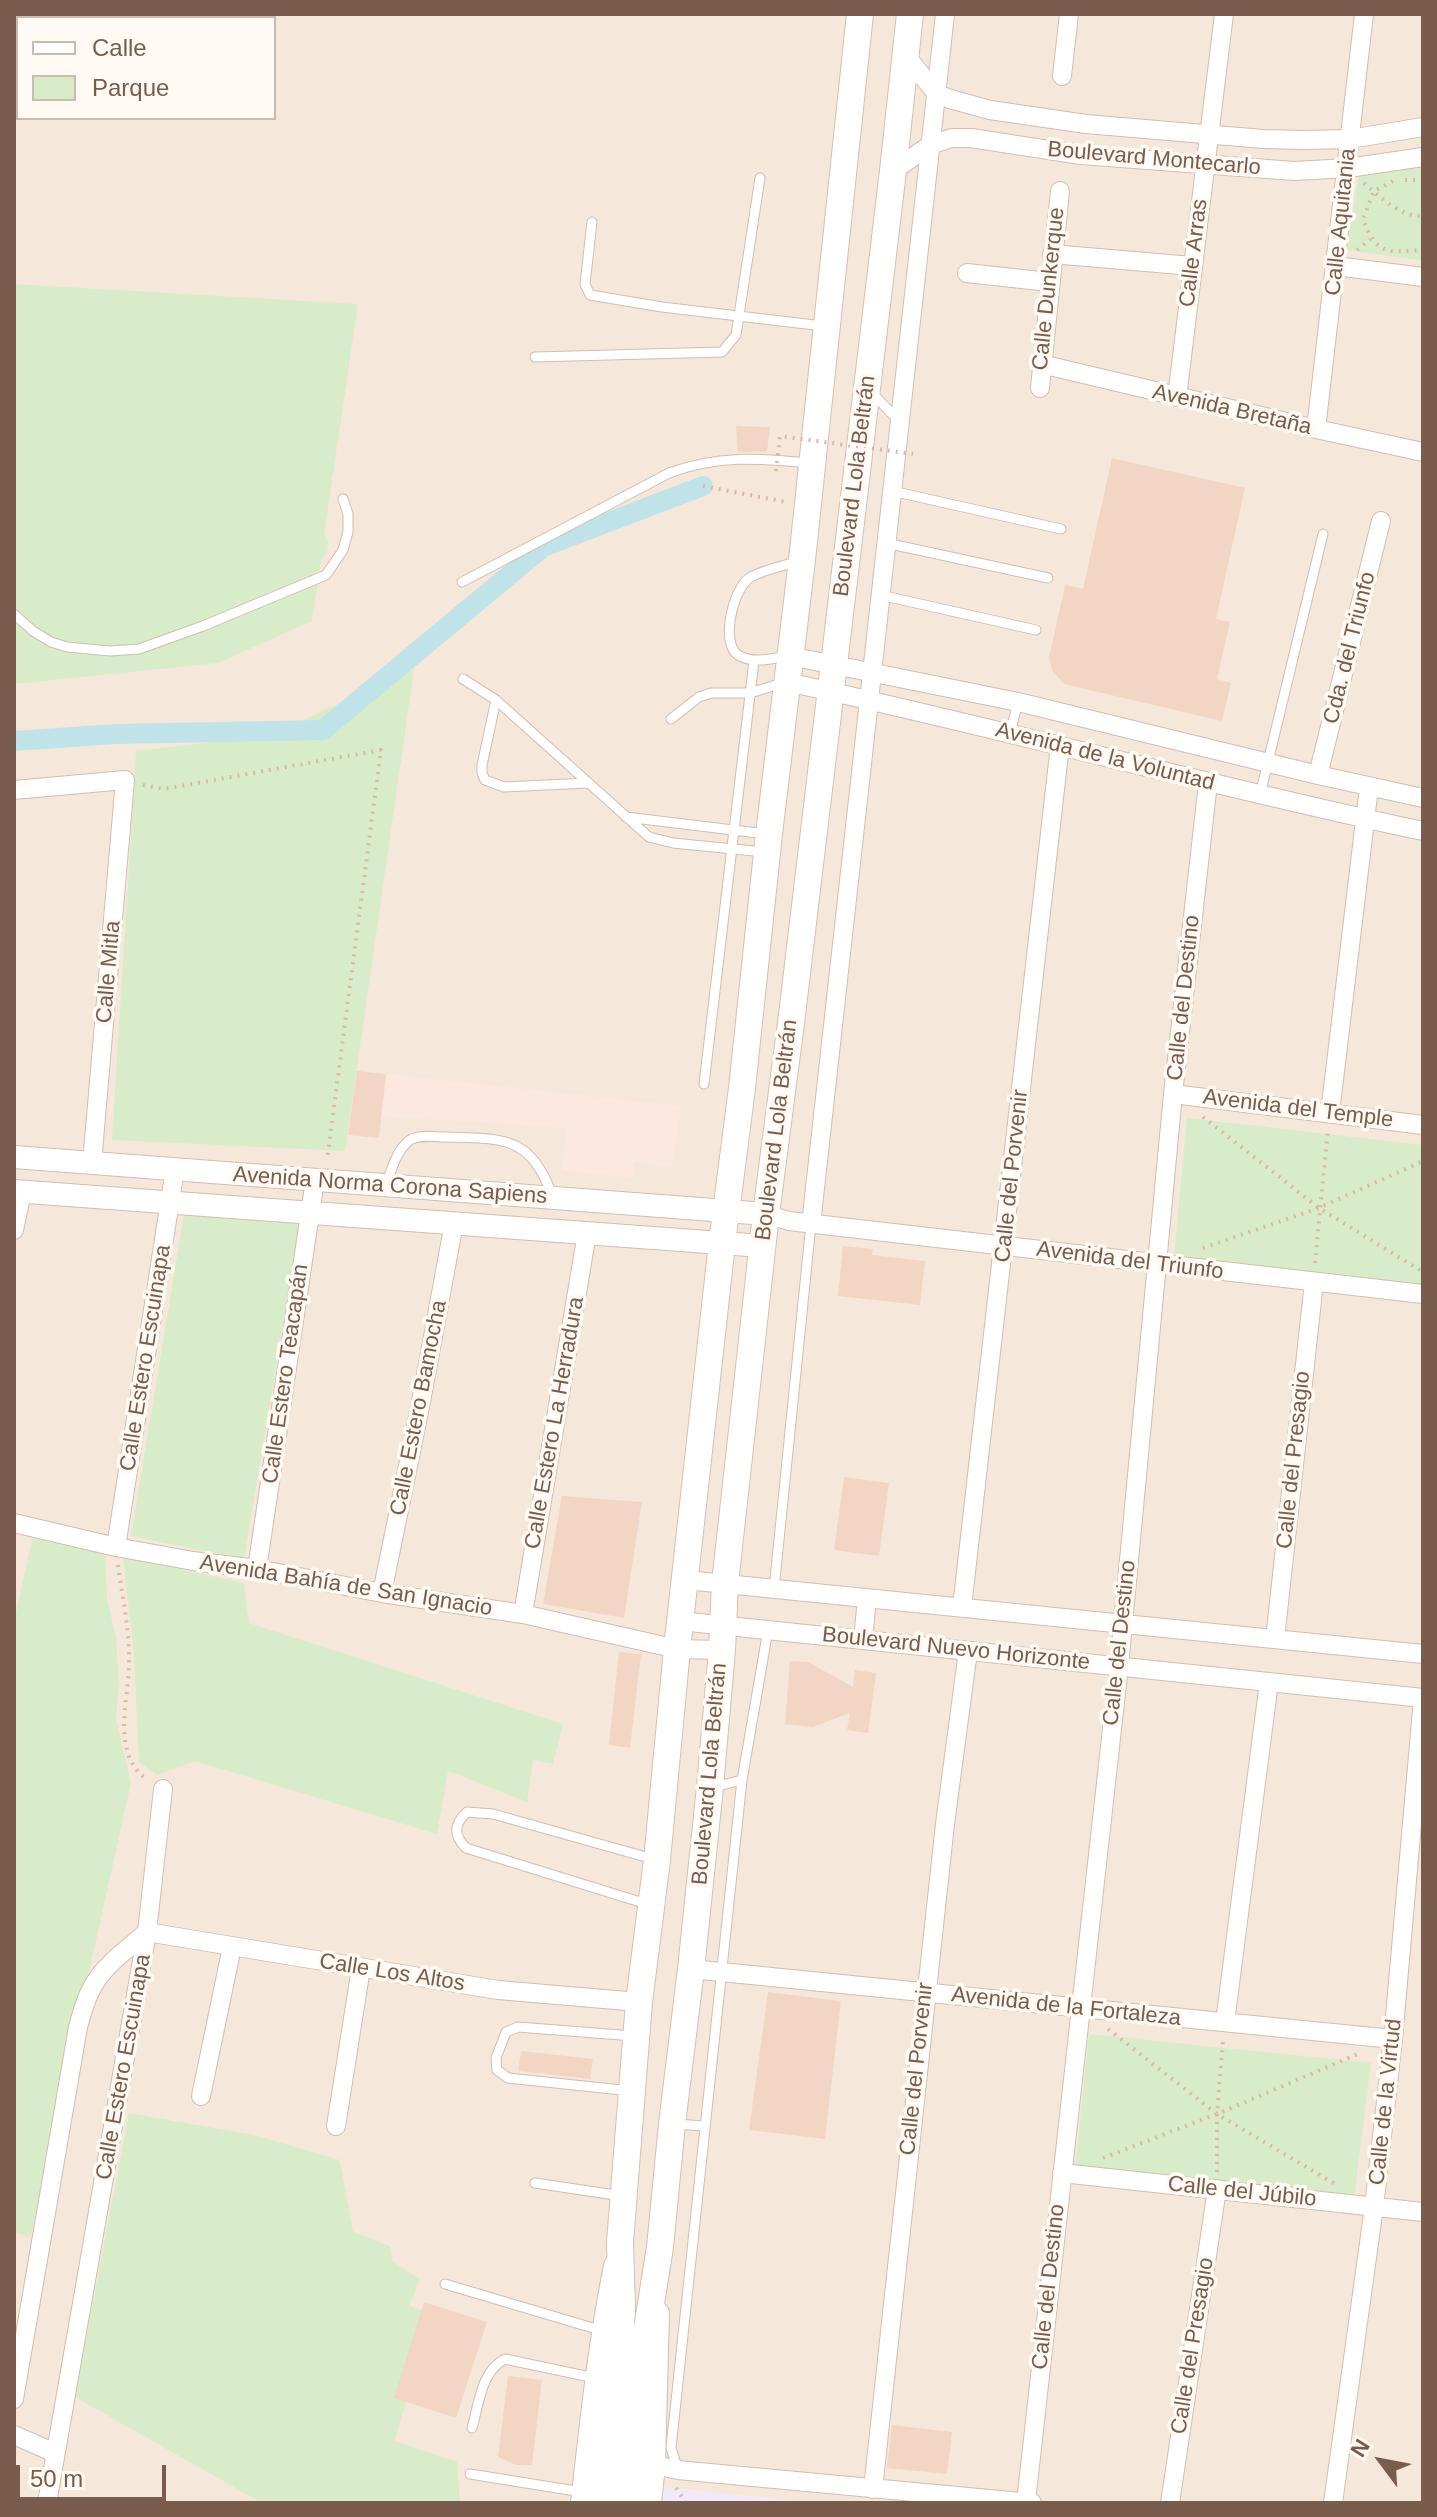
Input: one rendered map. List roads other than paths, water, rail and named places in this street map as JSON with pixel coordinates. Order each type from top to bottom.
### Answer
[{"type":"main road","name":"Boulevard Lola Beltrán","points":[[590,2500],[610,2335],[622,2310],[620,2242],[639,2002],[657,1860],[722,1243],[802,560],[860,14]]},
{"type":"main road","name":"Boulevard Lola Beltrán","points":[[628,2503],[691,1969],[710,1787],[725,1583],[762,1246],[777,1218],[791,1023],[910,14]]},
{"type":"street","points":[[811,1224],[945,14]]},
{"type":"street","points":[[1062,76],[1069,14]]},
{"type":"street","name":"Calle Arras","points":[[1177,397],[1224,14]]},
{"type":"street","name":"Calle Aquitania","points":[[1316,429],[1364,14]]},
{"type":"street","points":[[906,56],[936,93]]},
{"type":"street","name":"Boulevard Montecarlo","points":[[936,93],[968,105],[1086,124],[1263,139],[1350,139],[1423,127]]},
{"type":"street","points":[[1016,114],[1019,146]]},
{"type":"street","name":"Boulevard Montecarlo","points":[[893,171],[930,145],[952,138],[971,138],[1095,157],[1294,171],[1348,168],[1423,157]]},
{"type":"street","name":"Calle Dunkerque","points":[[1040,388],[1060,191]]},
{"type":"street","points":[[1052,254],[1192,266]]},
{"type":"street","points":[[1336,266],[1423,277]]},
{"type":"street","points":[[967,273],[1049,282]]},
{"type":"street","name":"Avenida Bretaña","points":[[1041,364],[1423,452]]},
{"type":"street","name":"Cda. del Triunfo","points":[[1318,775],[1381,521]]},
{"type":"street","name":"Avenida de la Voluntad","points":[[788,669],[833,664],[1018,702],[1423,798]]},
{"type":"street","name":"Avenida de la Voluntad","points":[[788,669],[830,691],[1208,783],[1423,831]]},
{"type":"street","name":"Calle del Porvenir","points":[[962,1607],[1060,745]]},
{"type":"street","name":"Calle Mitla","points":[[14,790],[125,780],[92,1163]]},
{"type":"street","name":"Calle del Destino","points":[[1029,2503],[1062,2173],[1119,1666],[1173,1094],[1208,783]]},
{"type":"street","points":[[1330,1113],[1369,787]]},
{"type":"street","name":"Avenida del Temple","points":[[1173,1094],[1423,1125]]},
{"type":"street","name":"Avenida Norma Corona Sapiens","points":[[14,1157],[726,1211],[777,1218]]},
{"type":"street","name":"Calle Estero Escuinapa","points":[[116,1547],[175,1169]]},
{"type":"street","name":"Calle Estero Teacapán","points":[[257,1569],[310,1213],[320,1180]]},
{"type":"street","points":[[14,1230],[18,1192]]},
{"type":"street","name":"Avenida Norma Corona Sapiens","points":[[18,1192],[762,1246]]},
{"type":"street","name":"Avenida del Triunfo","points":[[777,1218],[1423,1294]]},
{"type":"street","name":"Calle Estero Bamocha","points":[[382,1593],[454,1223]]},
{"type":"street","name":"Calle Estero La Herradura","points":[[523,1614],[587,1233]]},
{"type":"street","name":"Calle del Presagio","points":[[1275,1639],[1314,1282]]},
{"type":"street","name":"Avenida Bahía de San Ignacio","points":[[14,1523],[193,1561],[523,1614],[677,1649],[722,1638]]},
{"type":"street","name":"Boulevard Nuevo Horizonte","points":[[686,1580],[1423,1654]]},
{"type":"street","points":[[863,1640],[867,1598]]},
{"type":"street","name":"Boulevard Nuevo Horizonte","points":[[680,1621],[722,1638],[768,1630],[1423,1698]]},
{"type":"street","name":"Calle del Porvenir","points":[[873,2489],[925,1992],[968,1651]]},
{"type":"street","points":[[1225,2022],[1269,1682]]},
{"type":"street","name":"Calle de la Virtud","points":[[1333,2503],[1374,2207],[1393,2039],[1423,1698]]},
{"type":"street","points":[[147,1932],[163,1789]]},
{"type":"street","name":"Calle Estero Escuinapa","points":[[14,2399],[78,2027],[94,1982],[147,1932]]},
{"type":"street","name":"Calle Estero Escuinapa","points":[[47,2503],[147,1932]]},
{"type":"street","name":"Calle Los Altos","points":[[147,1932],[498,1990],[639,2002]]},
{"type":"street","points":[[201,2096],[232,1947]]},
{"type":"street","points":[[336,2126],[361,1968]]},
{"type":"street","name":"Avenida de la Fortaleza","points":[[691,1969],[1393,2039]]},
{"type":"street","name":"Calle del Júbilo","points":[[1062,2173],[1423,2212]]},
{"type":"street","name":"Calle del Presagio","points":[[1170,2503],[1217,2189]]},
{"type":"street","name":"Boulevard Lola Beltrán","points":[[650,2503],[658,2346],[656,2282],[660,2247]]},
{"type":"street","name":"Boulevard Lola Beltrán","points":[[590,2500],[595,2378],[610,2335]]},
{"type":"street","points":[[14,2435],[55,2453]]},
{"type":"street","points":[[654,2465],[678,2470],[1029,2503]]},
{"type":"lane","points":[[535,357],[722,352],[736,335],[760,178]]},
{"type":"lane","points":[[592,222],[585,284],[590,295],[827,326]]},
{"type":"lane","points":[[867,388],[899,421]]},
{"type":"lane","points":[[462,582],[669,473],[694,464],[747,458],[812,464]]},
{"type":"lane","points":[[892,491],[1061,529]]},
{"type":"lane","points":[[14,614],[33,631],[67,647],[110,651],[139,649],[217,621],[326,575],[343,550],[348,532],[348,514],[343,499]]},
{"type":"lane","points":[[1260,795],[1323,534]]},
{"type":"lane","points":[[886,543],[1048,578]]},
{"type":"lane","points":[[788,669],[754,661],[732,650],[732,605],[736,593],[751,576],[802,560]]},
{"type":"lane","points":[[880,595],[1036,630]]},
{"type":"lane","points":[[704,1084],[754,661]]},
{"type":"lane","points":[[671,719],[699,697],[711,693],[750,693],[788,669]]},
{"type":"lane","points":[[463,679],[496,700],[640,831],[659,841],[732,849],[768,843]]},
{"type":"lane","points":[[496,700],[482,765],[485,780],[504,787],[588,783]]},
{"type":"lane","points":[[1010,733],[1018,702]]},
{"type":"lane","points":[[626,817],[734,832],[768,843]]},
{"type":"lane","points":[[386,1185],[396,1159],[410,1140],[420,1136],[487,1139],[505,1141],[536,1160],[553,1198]]},
{"type":"lane","points":[[774,1589],[811,1224]]},
{"type":"lane","points":[[678,2470],[671,2448],[704,2126],[742,1780],[768,1630]]},
{"type":"lane","points":[[710,1787],[742,1780]]},
{"type":"lane","points":[[651,1906],[466,1848],[455,1833],[459,1819],[467,1812],[493,1814],[657,1860]]},
{"type":"lane","points":[[632,2091],[508,2078],[497,2070],[496,2058],[506,2032],[518,2027],[637,2037]]},
{"type":"lane","points":[[672,2124],[704,2126]]},
{"type":"lane","points":[[535,2183],[625,2196]]},
{"type":"lane","points":[[445,2284],[610,2335]]},
{"type":"lane","points":[[472,2428],[488,2373],[495,2364],[505,2359],[595,2378]]},
{"type":"lane","points":[[470,2474],[590,2500]]},
{"type":"waterway","points":[[14,741],[116,734],[323,730],[543,547],[703,486]]}]
